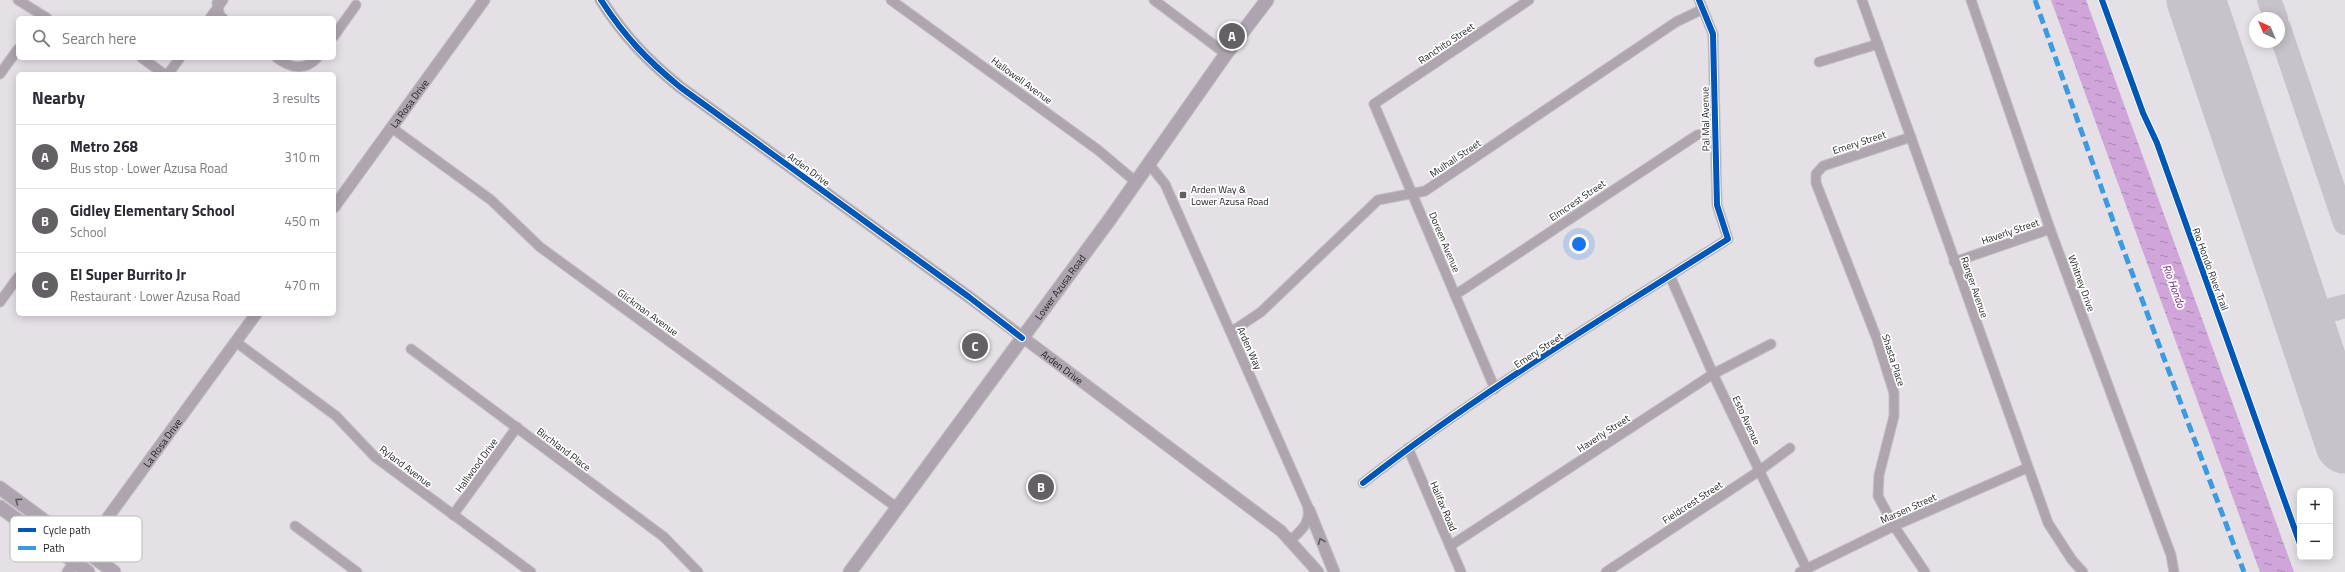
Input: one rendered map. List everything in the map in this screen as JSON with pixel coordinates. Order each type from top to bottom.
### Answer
[{"type":"main road","name":"Lower Azusa Road","points":[[850,572],[896,507],[1136,182],[1226,54],[1267,0]]},
{"type":"main road","points":[[0,488],[38,516]]},
{"type":"main road","points":[[0,507],[11,516]]},
{"type":"main road","points":[[101,562],[114,572]]},
{"type":"main road","points":[[71,567],[88,572]]},
{"type":"street","points":[[18,0],[42,16]]},
{"type":"street","name":"La Rosa Drive","points":[[336,204],[484,0]]},
{"type":"street","name":"Arden Drive","points":[[601,0],[628,39],[649,62],[680,87],[969,297],[1280,530],[1318,572]]},
{"type":"street","name":"Hallowell Avenue","points":[[891,0],[1098,150],[1136,182]]},
{"type":"street","points":[[1154,0],[1226,54]]},
{"type":"street","name":"Ranchito Street","points":[[1374,104],[1529,0]]},
{"type":"street","name":"Ranger Avenue","points":[[1862,0],[2026,468],[2048,523],[2072,560],[2083,572]]},
{"type":"street","name":"Whitney Drive","points":[[1971,0],[2050,229],[2171,555],[2174,572]]},
{"type":"street","points":[[211,16],[219,2]]},
{"type":"street","points":[[219,2],[220,16]]},
{"type":"street","name":"Pal Mal Avenue","points":[[1701,4],[1713,34],[1717,205],[1728,239]]},
{"type":"street","name":"Mulhall Street","points":[[1231,332],[1261,312],[1378,200],[1412,192],[1425,191],[1701,4]]},
{"type":"street","points":[[336,33],[356,5]]},
{"type":"street","points":[[1819,62],[1878,44]]},
{"type":"street","points":[[0,74],[16,52]]},
{"type":"street","points":[[145,60],[161,72]]},
{"type":"street","points":[[170,72],[178,60]]},
{"type":"street","points":[[280,60],[292,67],[301,67],[313,63],[315,60]]},
{"type":"street","name":"Doreen Avenue","points":[[1374,104],[1495,389]]},
{"type":"street","name":"Glickman Avenue","points":[[392,128],[491,200],[540,247],[896,507]]},
{"type":"street","name":"Elmcrest Street","points":[[1455,295],[1697,135],[1715,131]]},
{"type":"street","name":"Emery Street","points":[[1816,174],[1823,166],[1830,163],[1911,137]]},
{"type":"street","name":"Arden Way","points":[[1149,164],[1165,184],[1308,510]]},
{"type":"street","name":"Shasta Place","points":[[1816,174],[1816,183],[1877,339],[1894,393],[1894,416],[1879,475],[1878,496],[1894,526],[1925,572]]},
{"type":"street","name":"Haverly Street","points":[[1954,262],[2050,229]]},
{"type":"street","name":"Emery Street","points":[[1363,483],[1408,448],[1495,389],[1728,239]]},
{"type":"street","name":"Esto Avenue","points":[[1670,276],[1713,374],[1759,471],[1780,511],[1805,571]]},
{"type":"street","points":[[0,302],[16,280]]},
{"type":"street","name":"La Rosa Drive","points":[[107,516],[255,316]]},
{"type":"street","name":"Ryland Avenue","points":[[236,342],[336,416],[375,457],[531,572]]},
{"type":"street","name":"Haverly Street","points":[[1450,546],[1713,374],[1772,344]]},
{"type":"street","name":"Birchland Place","points":[[411,349],[664,537],[698,572]]},
{"type":"street","name":"Hallwood Drive","points":[[453,515],[517,427]]},
{"type":"street","name":"Halifax Road","points":[[1408,448],[1460,572]]},
{"type":"street","name":"Fieldcrest Street","points":[[1606,572],[1759,471],[1790,448]]},
{"type":"street","name":"Marsen Street","points":[[1805,571],[1894,526],[2026,468]]},
{"type":"street","points":[[1290,541],[1305,526],[1309,519],[1308,510]]},
{"type":"street","points":[[1308,510],[1334,572]]},
{"type":"street","points":[[295,526],[357,572]]},
{"type":"water","name":"Rio Hondo","points":[[2051,0],[2086,0],[2294,572],[2260,572]]},
{"type":"taxiway","points":[[2269,0],[2274,12]]},
{"type":"taxiway","points":[[2285,46],[2345,223]]},
{"type":"taxiway","points":[[2303,318],[2345,306]]},
{"type":"runway","points":[[2196,0],[2345,444]]},
{"type":"marked path","points":[[2035,0],[2122,246],[2244,572]]},
{"type":"cycle path","points":[[601,0],[627,36],[657,67],[680,87],[969,297],[1022,338]]},
{"type":"cycle path","points":[[1363,483],[1451,418],[1542,356],[1728,239],[1717,205],[1713,34],[1699,0]]},
{"type":"cycle path","name":"Rio Hondo River Trail","points":[[2102,0],[2143,113],[2157,143],[2297,536]]},
{"type":"place","name":"Metro 268","points":[[1232,36]]},
{"type":"place","name":"Arden Way & Lower Azusa Road","points":[[1183,195]]},
{"type":"place","name":"El Super Burrito Jr","points":[[975,346]]},
{"type":"place","name":"Gidley Elementary School","points":[[1041,487]]}]
